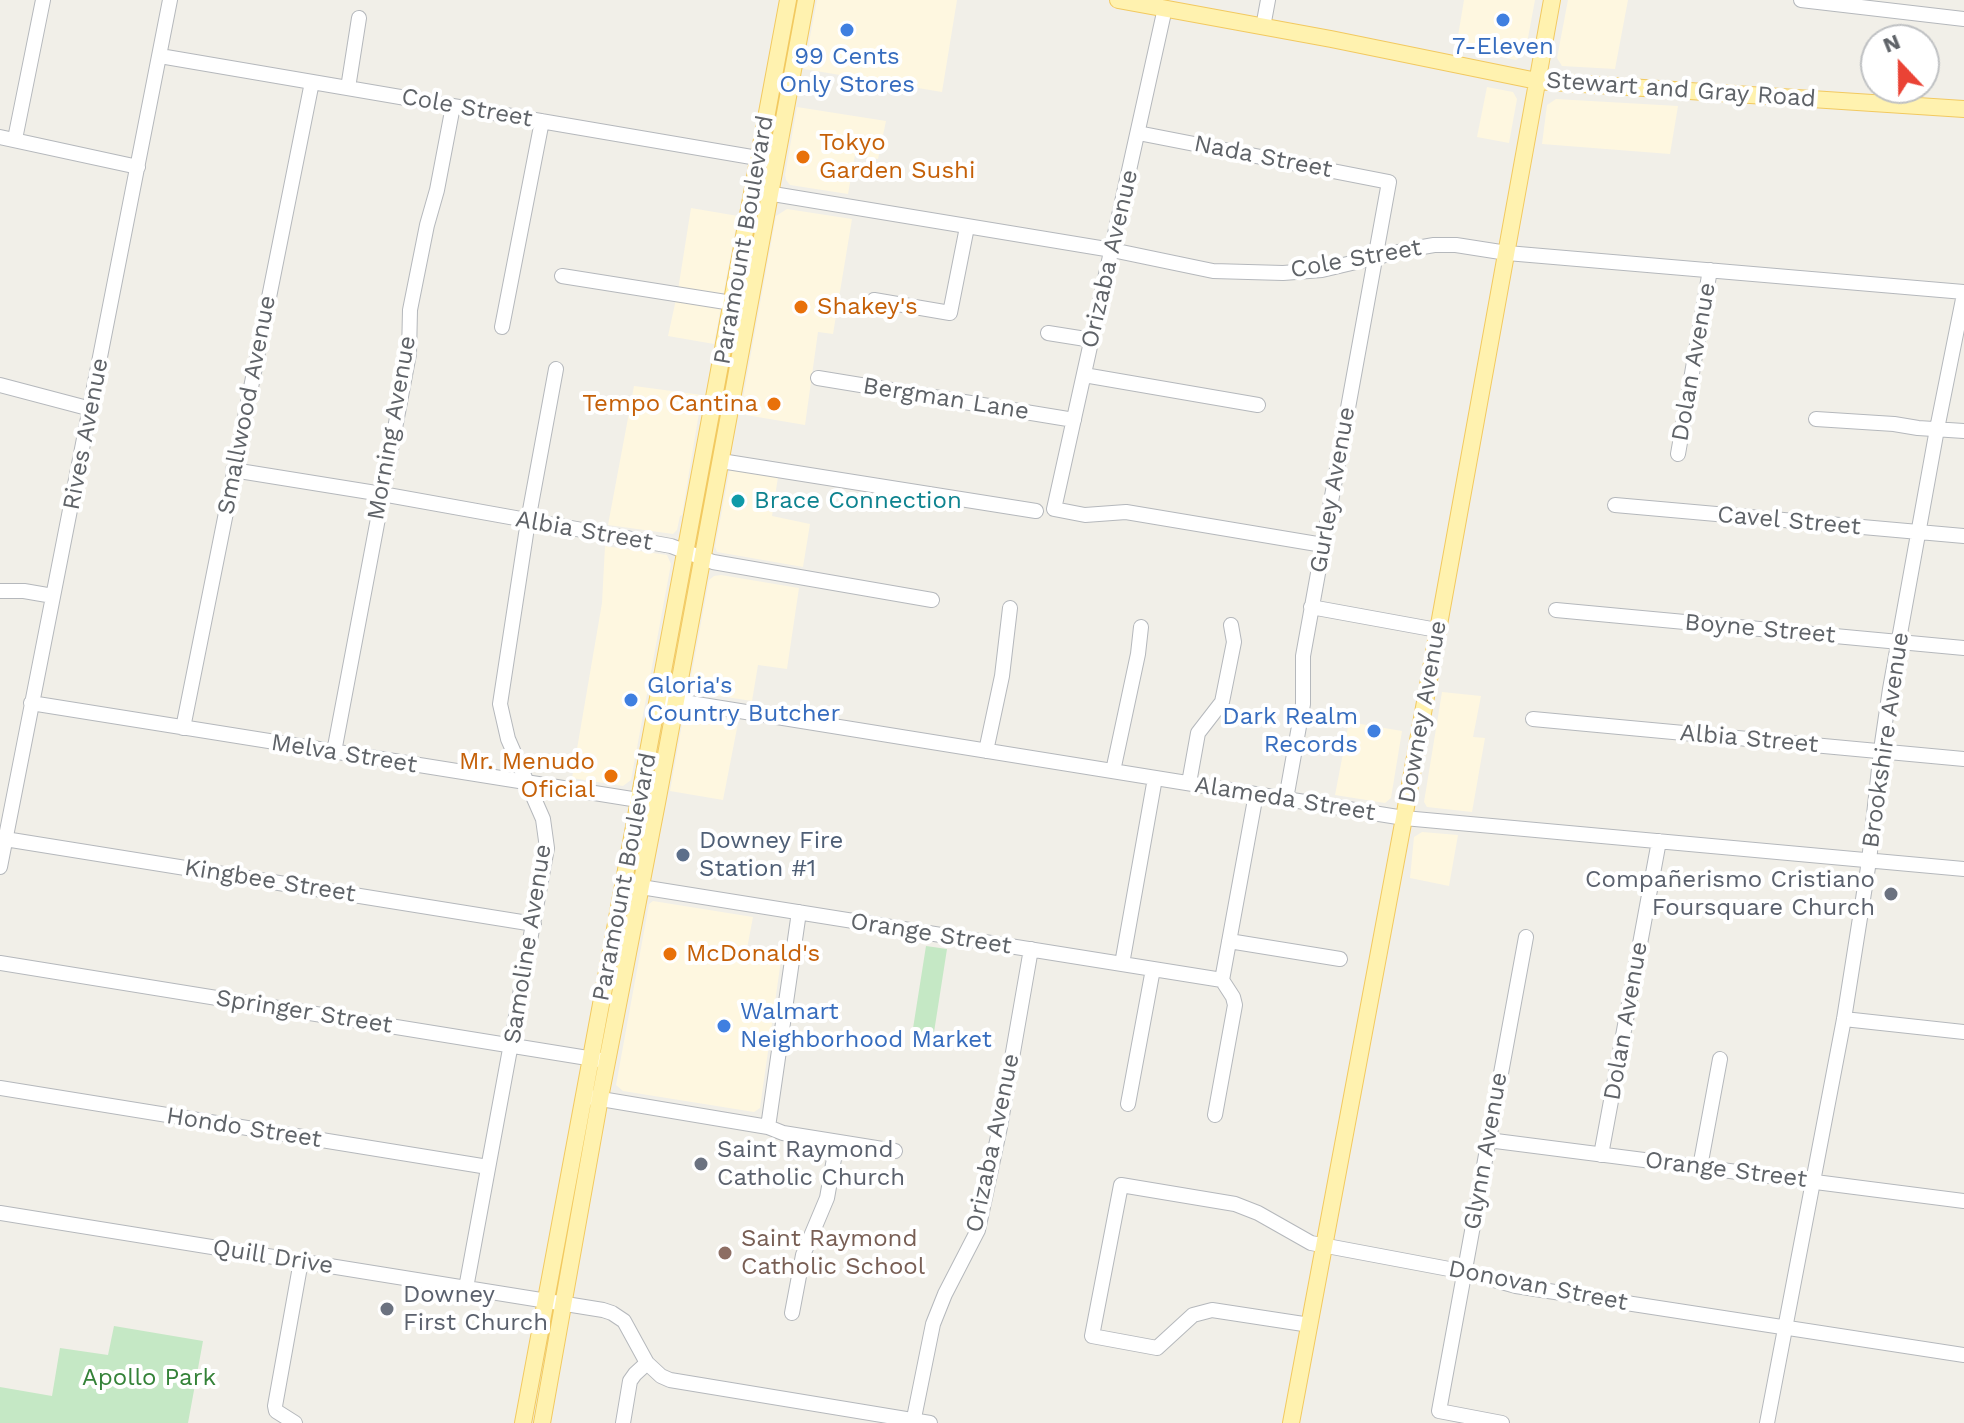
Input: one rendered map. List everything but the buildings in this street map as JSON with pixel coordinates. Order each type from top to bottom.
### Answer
[{"type":"main road","name":"Paramount Boulevard","points":[[542,1423],[600,1098],[599,1060],[628,857],[639,801],[702,558],[721,461],[788,0]]},
{"type":"main road","name":"Paramount Boulevard","points":[[767,159],[806,0]]},
{"type":"main road","name":"Stewart and Gray Road","points":[[1118,0],[1537,81],[1964,109]]},
{"type":"main road","name":"Downey Avenue","points":[[1291,1423],[1552,0]]},
{"type":"main road","name":"Paramount Boulevard","points":[[523,1423],[583,1096],[599,1060],[641,887],[657,803],[686,551],[732,303],[761,192]]},
{"type":"main road","points":[[628,857],[634,882],[641,887]]},
{"type":"street","points":[[43,0],[8,138],[138,167]]},
{"type":"street","name":"Rives Avenue","points":[[0,867],[170,0]]},
{"type":"street","points":[[1263,27],[1268,0]]},
{"type":"street","points":[[1801,0],[1964,19]]},
{"type":"street","name":"Orizaba Avenue","points":[[1165,8],[1054,509],[1084,515],[1126,512],[1323,545]]},
{"type":"street","points":[[348,88],[359,18]]},
{"type":"street","name":"Cole Street","points":[[160,56],[767,159]]},
{"type":"street","name":"Smallwood Avenue","points":[[183,728],[312,82]]},
{"type":"street","name":"Morning Avenue","points":[[334,752],[409,354],[410,310],[453,106]]},
{"type":"street","points":[[502,327],[542,121]]},
{"type":"street","name":"Nada Street","points":[[1138,133],[1389,182]]},
{"type":"street","name":"Gurley Avenue","points":[[1286,799],[1303,704],[1302,661],[1311,607],[1389,182]]},
{"type":"street","name":"Cole Street","points":[[761,192],[1112,250],[1213,271],[1283,273],[1322,270],[1434,245],[1456,245],[1507,253],[1964,293]]},
{"type":"street","points":[[874,300],[950,313],[967,227]]},
{"type":"street","name":"Dolan Avenue","points":[[1678,454],[1710,270]]},
{"type":"street","points":[[562,276],[732,303]]},
{"type":"street","name":"Brookshire Avenue","points":[[1767,1423],[1844,1019],[1869,861],[1881,750],[1918,532],[1964,293]]},
{"type":"street","points":[[1048,333],[1092,340]]},
{"type":"street","name":"Samoline Avenue","points":[[466,1288],[546,858],[547,838],[543,819],[508,739],[500,704],[528,521],[556,369]]},
{"type":"street","points":[[1084,375],[1258,405]]},
{"type":"street","name":"Bergman Lane","points":[[818,378],[1074,420]]},
{"type":"street","points":[[0,385],[91,409]]},
{"type":"street","points":[[1816,419],[1964,431]]},
{"type":"street","points":[[721,461],[1036,511]]},
{"type":"street","name":"Albia Street","points":[[233,470],[671,546],[713,562],[932,600]]},
{"type":"street","name":"Cavel Street","points":[[1615,505],[1964,536]]},
{"type":"street","points":[[0,591],[53,596]]},
{"type":"street","points":[[1311,607],[1437,630]]},
{"type":"street","points":[[986,751],[1002,676],[1010,608]]},
{"type":"street","name":"Boyne Street","points":[[1556,610],[1964,648]]},
{"type":"street","points":[[1189,783],[1198,733],[1222,702],[1234,642],[1231,625]]},
{"type":"street","points":[[1113,771],[1141,627]]},
{"type":"street","name":"Alameda Street","points":[[667,700],[1404,818],[1964,869]]},
{"type":"street","name":"Melva Street","points":[[31,703],[657,803]]},
{"type":"street","name":"Albia Street","points":[[1533,719],[1964,759]]},
{"type":"street","points":[[1122,964],[1155,778]]},
{"type":"street","points":[[1215,1115],[1235,1005],[1222,980],[1256,794]]},
{"type":"street","name":"Kingbee Street","points":[[5,839],[534,924]]},
{"type":"street","name":"Dolan Avenue","points":[[1601,1155],[1659,841]]},
{"type":"street","name":"Orange Street","points":[[641,887],[1222,980]]},
{"type":"street","points":[[768,1127],[799,912]]},
{"type":"street","name":"Glynn Avenue","points":[[1502,1423],[1439,1411],[1526,937]]},
{"type":"street","points":[[1229,941],[1340,959]]},
{"type":"street","name":"Orizaba Avenue","points":[[913,1422],[933,1324],[943,1297],[978,1230],[1000,1127],[1031,949]]},
{"type":"street","name":"Springer Street","points":[[0,963],[599,1060]]},
{"type":"street","points":[[1128,1104],[1153,969]]},
{"type":"street","points":[[1844,1019],[1964,1032]]},
{"type":"street","points":[[1700,1167],[1720,1059]]},
{"type":"street","name":"Hondo Street","points":[[0,1088],[488,1167]]},
{"type":"street","points":[[583,1096],[895,1151]]},
{"type":"street","name":"Orange Street","points":[[1488,1140],[1964,1201]]},
{"type":"street","points":[[792,1313],[803,1255],[827,1198],[837,1142]]},
{"type":"street","name":"Donovan Street","points":[[1310,1325],[1212,1310],[1193,1315],[1157,1348],[1092,1336],[1121,1185],[1247,1208],[1311,1243],[1465,1272],[1516,1286],[1964,1355]]},
{"type":"street","name":"Quill Drive","points":[[0,1213],[603,1310],[618,1316],[627,1326],[647,1363]]},
{"type":"street","points":[[295,1423],[276,1411],[275,1406],[301,1261]]},
{"type":"street","points":[[623,1423],[630,1381],[647,1363],[661,1376],[681,1383],[930,1423]]},
{"type":"shaded area","points":[[817,0],[957,0],[942,92],[804,69]]},
{"type":"shaded area","points":[[1464,0],[1535,0],[1525,54],[1516,60],[1456,48]]},
{"type":"shaded area","points":[[1568,0],[1628,0],[1615,69],[1562,66],[1557,58]]},
{"type":"shaded area","points":[[1487,87],[1513,92],[1517,99],[1509,143],[1477,137]]},
{"type":"shaded area","points":[[1556,99],[1678,106],[1670,154],[1542,144],[1547,105]]},
{"type":"shaded area","points":[[797,107],[886,121],[878,159],[855,155],[848,194],[790,185],[786,180]]},
{"type":"shaded area","points":[[691,208],[738,216],[714,344],[668,336]]},
{"type":"shaded area","points":[[787,209],[852,219],[833,334],[818,332],[805,425],[740,414],[776,216]]},
{"type":"shaded area","points":[[634,386],[702,395],[682,515],[673,534],[608,525]]},
{"type":"shaded area","points":[[730,468],[778,477],[772,516],[810,524],[803,567],[717,552],[715,547]]},
{"type":"shaded area","points":[[605,546],[667,555],[671,564],[631,780],[623,786],[572,778],[602,603]]},
{"type":"shaded area","points":[[721,575],[799,588],[787,669],[758,665],[752,701],[693,692],[689,688],[709,580]]},
{"type":"shaded area","points":[[1442,692],[1481,696],[1473,737],[1485,738],[1472,812],[1427,807],[1424,802]]},
{"type":"shaded area","points":[[689,715],[738,723],[723,800],[670,791],[683,719]]},
{"type":"shaded area","points":[[1349,722],[1402,731],[1391,798],[1385,803],[1335,795]]},
{"type":"shaded area","points":[[1422,832],[1458,835],[1449,886],[1410,878],[1414,837]]},
{"type":"shaded area","points":[[653,901],[753,917],[746,954],[781,960],[760,1108],[754,1112],[623,1091],[616,1085],[649,904]]},
{"type":"green space","points":[[926,946],[947,949],[932,1045],[911,1041]]},
{"type":"green space","name":"Apollo Park","points":[[114,1326],[203,1341],[188,1423],[0,1423],[0,1387],[52,1396],[60,1348],[108,1355]]},
{"type":"place","name":"7-Eleven","points":[[1503,20]]},
{"type":"place","name":"99 Cents Only Stores","points":[[847,30]]},
{"type":"place","name":"Tokyo Garden Sushi","points":[[803,157]]},
{"type":"place","name":"Shakey's","points":[[801,307]]},
{"type":"place","name":"Tempo Cantina","points":[[774,404]]},
{"type":"place","name":"Brace Connection","points":[[738,501]]},
{"type":"place","name":"Gloria's Country Butcher","points":[[631,700]]},
{"type":"place","name":"Dark Realm Records","points":[[1374,731]]},
{"type":"place","name":"Mr. Menudo Oficial","points":[[611,776]]},
{"type":"place","name":"Downey Fire Station #1","points":[[683,855]]},
{"type":"place","name":"Compañerismo Cristiano Foursquare Church","points":[[1891,894]]},
{"type":"place","name":"McDonald's","points":[[670,954]]},
{"type":"place","name":"Walmart Neighborhood Market","points":[[724,1026]]},
{"type":"place","name":"Saint Raymond Catholic Church","points":[[701,1164]]},
{"type":"place","name":"Saint Raymond Catholic School","points":[[725,1253]]},
{"type":"place","name":"Downey First Church","points":[[387,1309]]}]
